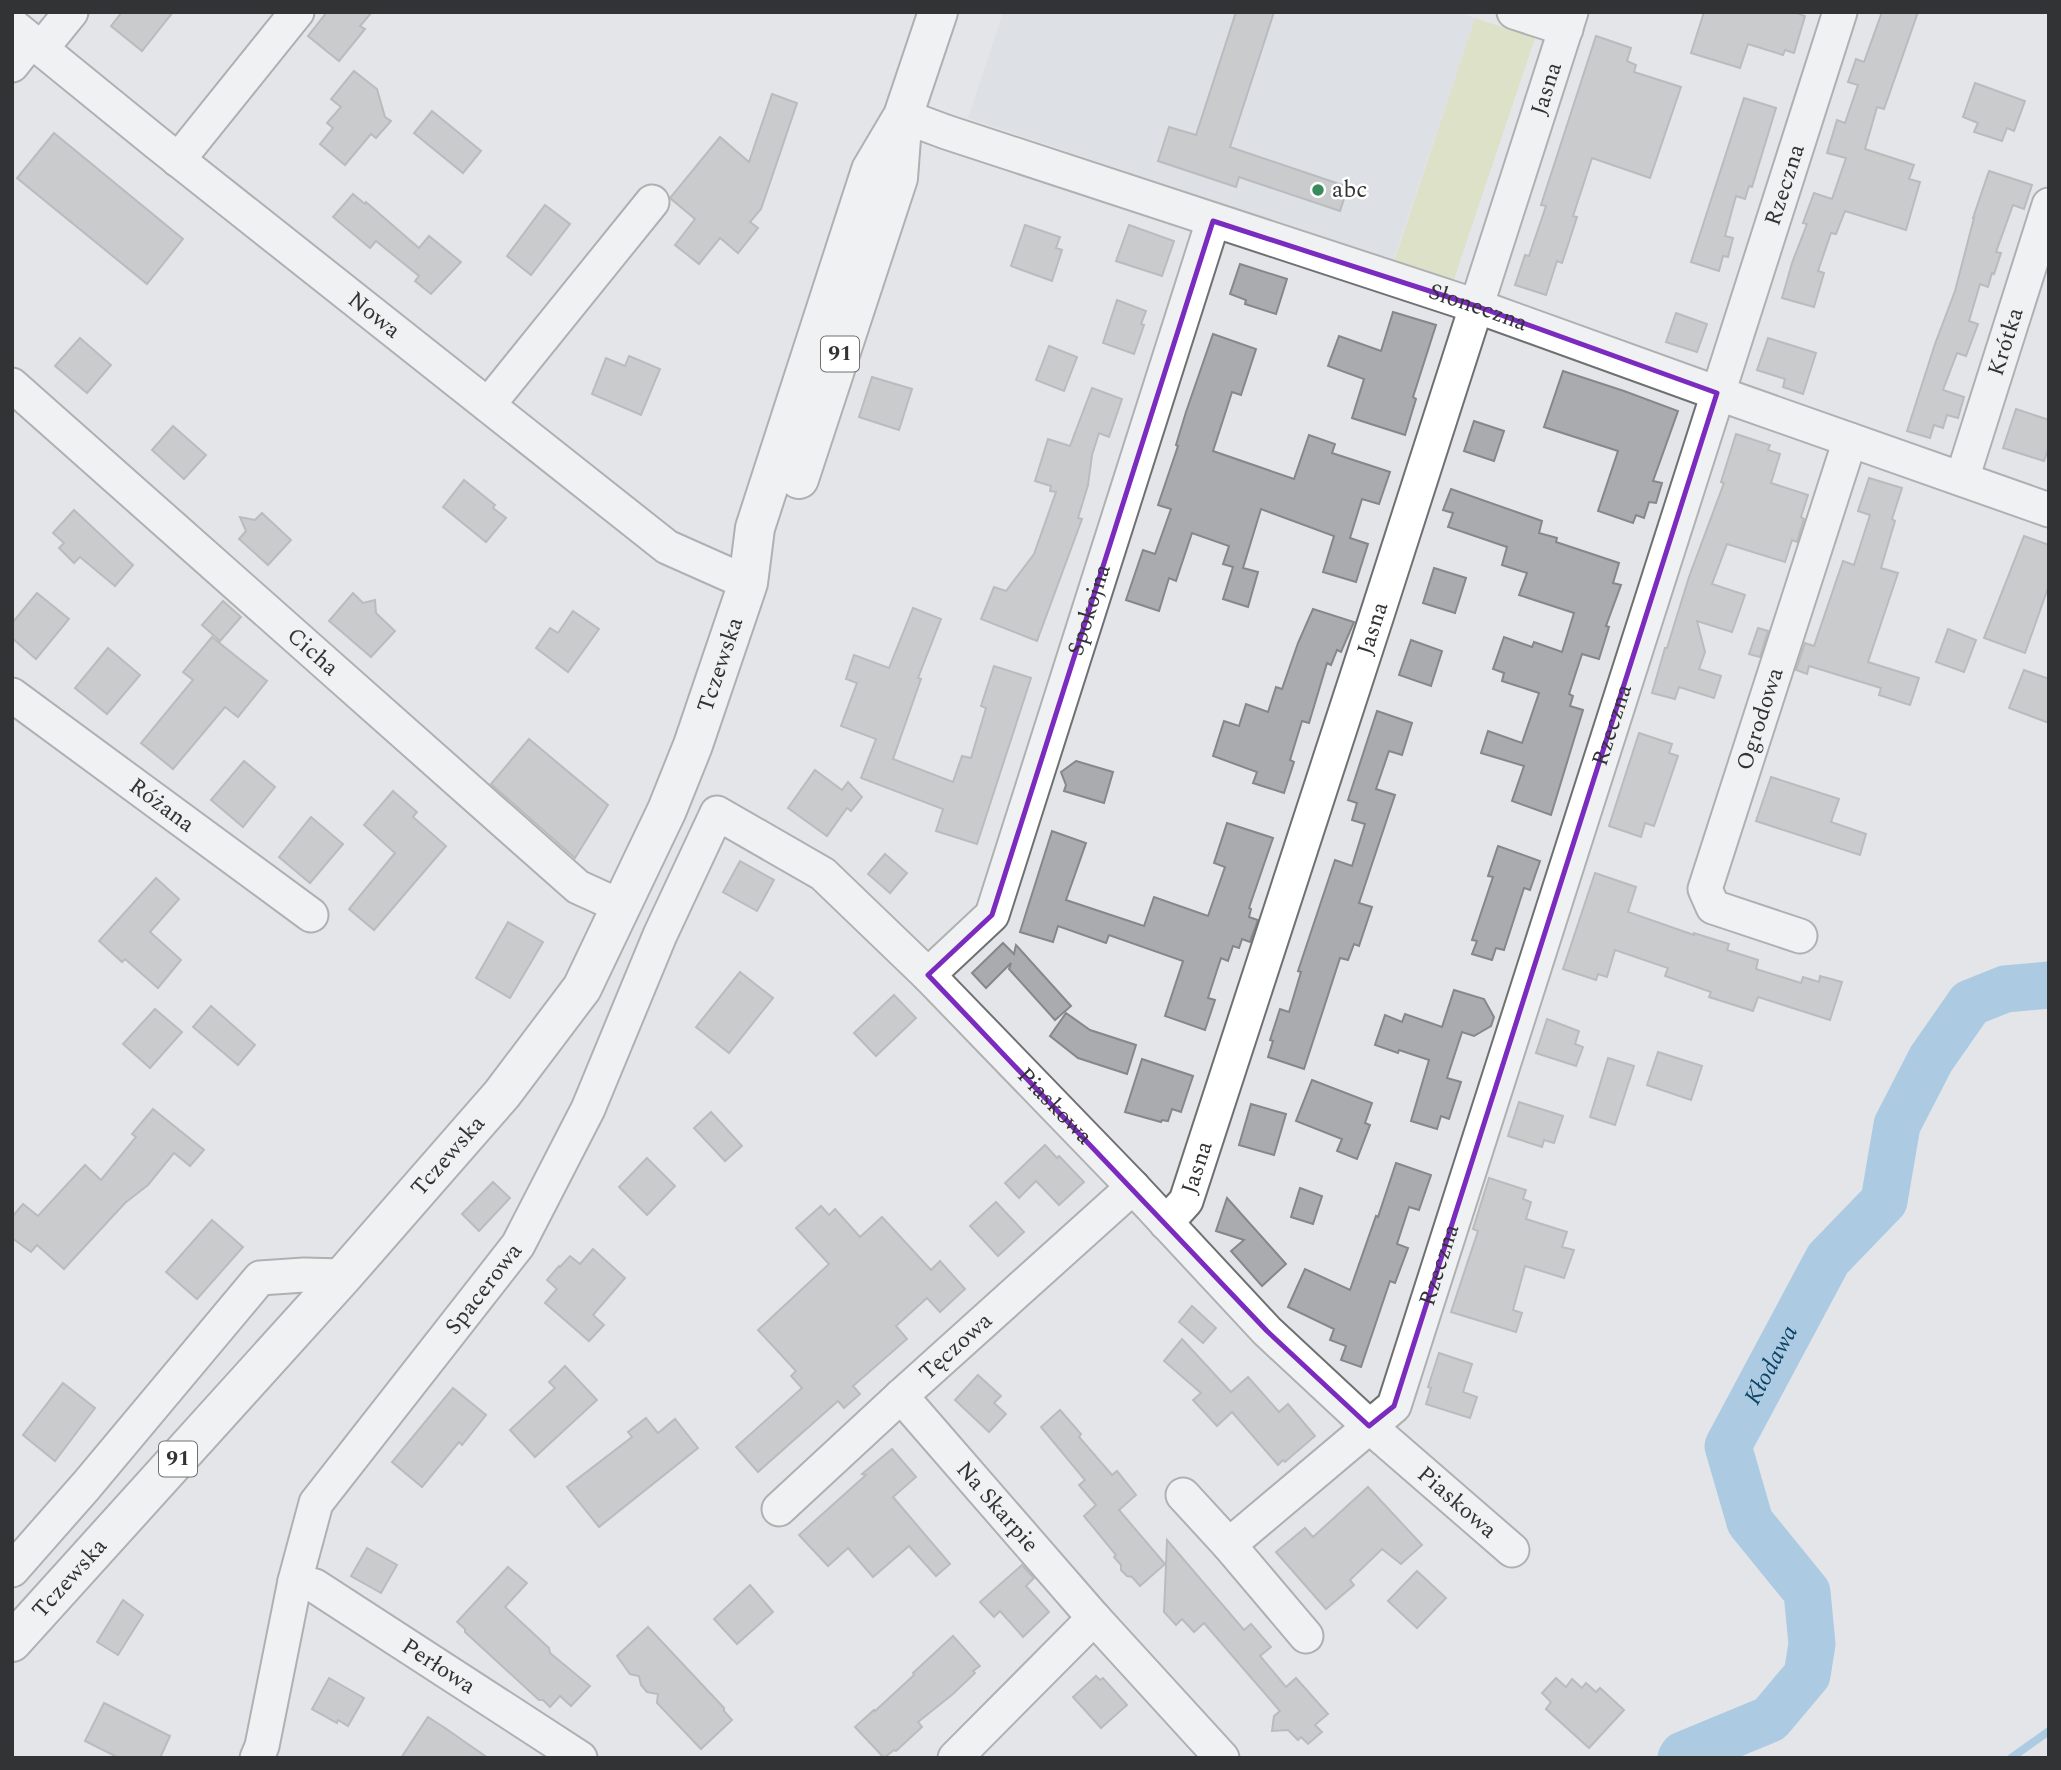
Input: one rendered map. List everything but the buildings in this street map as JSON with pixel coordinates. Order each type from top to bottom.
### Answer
[{"type":"main road","name":"Tczewska","points":[[12,1642],[343,1276],[502,1094],[582,988],[667,810],[693,745],[748,583],[780,537],[898,178],[903,116],[938,12]]},
{"type":"street","points":[[24,45],[71,12]]},
{"type":"street","points":[[178,160],[297,12]]},
{"type":"street","name":"Jasna","points":[[1166,1223],[1186,1201],[1415,503],[1568,20],[1514,12]]},
{"type":"street","name":"Rzeczna","points":[[1369,1426],[1394,1406],[1840,12]]},
{"type":"street","name":"Nowa","points":[[24,45],[178,160],[667,547],[748,583]]},
{"type":"street","name":"Słoneczna","points":[[903,116],[1476,306],[2049,510]]},
{"type":"street","points":[[488,405],[652,202]]},
{"type":"street","name":"Krótka","points":[[1962,479],[2049,205]]},
{"type":"street","name":"Spokojna","points":[[928,975],[992,915],[1213,221]]},
{"type":"street","name":"Cicha","points":[[12,385],[578,887],[622,907]]},
{"type":"street","name":"Ogrodowa","points":[[1800,936],[1713,907],[1705,889],[1850,440]]},
{"type":"street","name":"Różana","points":[[12,695],[311,915]]},
{"type":"street","name":"Piaskowa","points":[[718,813],[823,874],[928,975],[1268,1331],[1369,1426],[1512,1550]]},
{"type":"street","name":"Spacerowa","points":[[257,1758],[262,1746],[295,1581],[316,1503],[518,1245],[588,1109],[660,935],[718,813]]},
{"type":"street","name":"Tęczowa","points":[[779,1509],[1133,1187]]},
{"type":"street","points":[[12,1570],[260,1278],[343,1276]]},
{"type":"street","name":"Na Skarpie","points":[[901,1396],[1094,1618],[1222,1758]]},
{"type":"street","points":[[1229,1545],[1369,1426]]},
{"type":"street","points":[[1183,1494],[1306,1636]]},
{"type":"street","name":"Perłowa","points":[[295,1581],[315,1586],[580,1758]]},
{"type":"street","points":[[954,1758],[1094,1618]]},
{"type":"highlighted area","points":[[1213,221],[1476,306],[1717,393],[1394,1406],[1369,1426],[1267,1331],[928,975],[992,915]]},
{"type":"shaded area","points":[[1003,12],[1457,12],[1475,18],[1393,262],[968,118]]},
{"type":"green space","points":[[1475,18],[1535,38],[1453,282],[1394,262]]},
{"type":"waterway","name":"Kłodawa","points":[[1681,1758],[1770,1719],[1807,1675],[1812,1644],[1807,1592],[1750,1522],[1728,1446],[1828,1259],[1884,1201],[1897,1125],[1931,1059],[1970,1003],[2005,989],[2049,985]]},
{"type":"waterway","points":[[2011,1758],[2049,1731]]},
{"type":"place","name":"abc","points":[[1318,190]]}]
